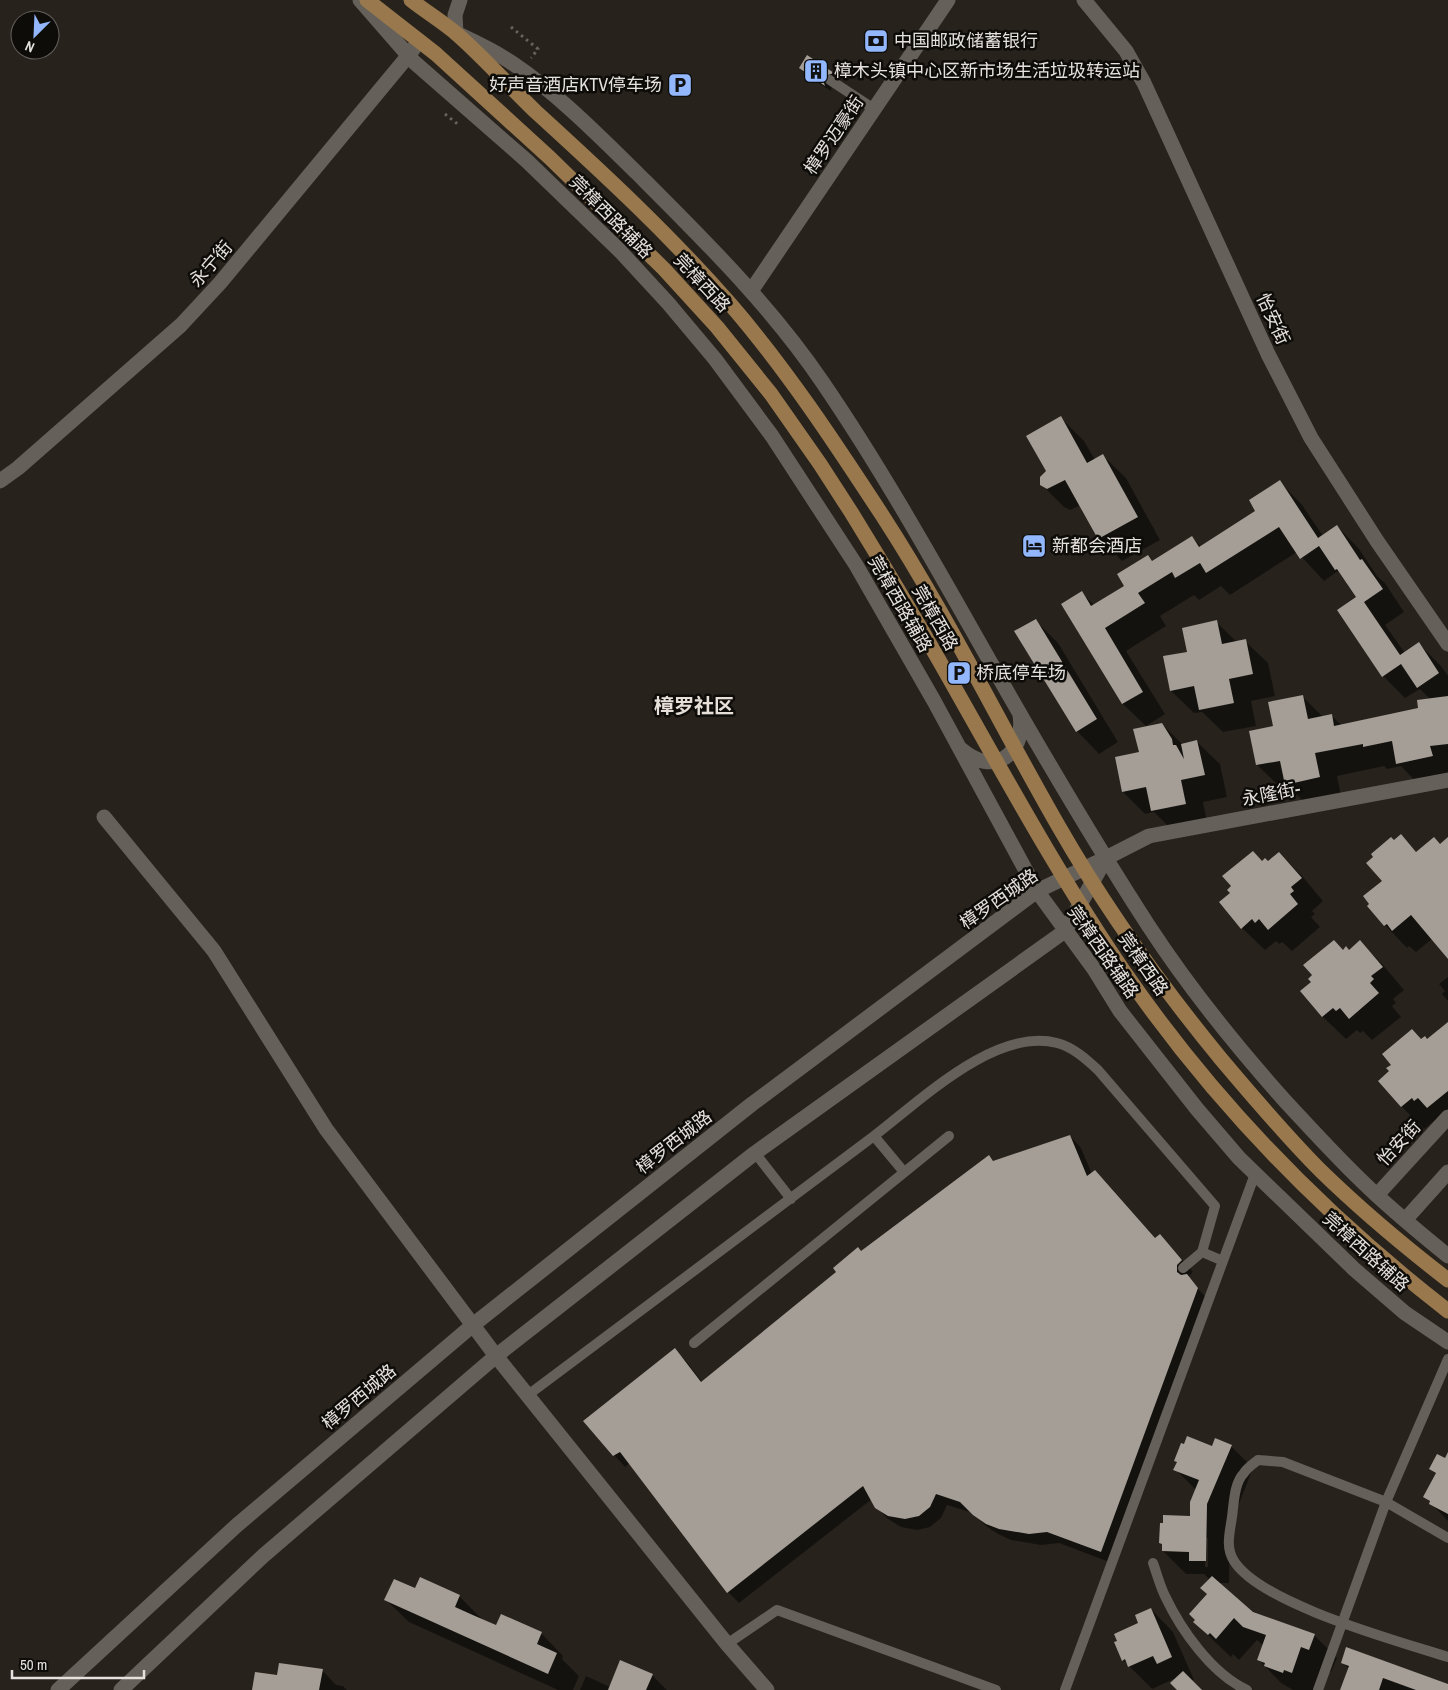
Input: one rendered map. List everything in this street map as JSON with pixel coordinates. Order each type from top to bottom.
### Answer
[{"type":"main road","name":"莞樟西路辅路","points":[[360,0],[408,56],[527,161],[620,251],[668,303],[715,359],[772,436],[836,534],[882,609],[1037,891],[1094,969],[1120,1011],[1238,1158],[1354,1269],[1405,1312],[1448,1342]]},
{"type":"main road","name":"莞樟西路","points":[[367,0],[436,54],[603,208],[717,326],[770,394],[820,464],[851,512],[1061,873],[1126,974],[1162,1023],[1220,1095],[1292,1176],[1369,1247],[1448,1311]]},
{"type":"main road","name":"莞樟西路","points":[[411,0],[456,33],[530,106],[620,189],[678,246],[733,308],[787,377],[885,519],[932,599],[1060,829],[1096,887],[1160,982],[1274,1121],[1319,1169],[1368,1214],[1448,1280]]},
{"type":"main road","points":[[460,0],[455,15],[456,33],[484,46],[512,63],[560,100],[691,227],[780,326],[822,382],[886,483],[958,613],[1019,711],[1106,858],[1150,928],[1192,988],[1232,1040],[1321,1140],[1377,1195],[1448,1256]]},
{"type":"main road","name":"樟罗迈豪街","points":[[751,292],[948,0]]},
{"type":"main road","name":"怡安街","points":[[1084,0],[1126,51],[1144,83],[1268,354],[1311,438],[1377,541],[1448,644]]},
{"type":"main road","name":"永宁街","points":[[0,481],[18,468],[181,325],[220,284],[419,41]]},
{"type":"main road","points":[[958,746],[968,755],[979,761],[991,762],[1004,758],[1014,751],[1020,737],[1019,711]]},
{"type":"main road","name":"永隆街-","points":[[1106,858],[1149,836],[1448,780]]},
{"type":"main road","points":[[104,817],[214,952],[326,1129],[496,1356],[767,1690]]},
{"type":"main road","points":[[120,1690],[263,1556],[496,1356],[755,1153],[1065,930],[1106,858]]},
{"type":"main road","name":"樟罗西城路","points":[[58,1690],[236,1526],[473,1325],[752,1104],[1037,891],[1106,858]]},
{"type":"main road","name":"怡安街","points":[[1377,1195],[1448,1117]]},
{"type":"main road","points":[[1405,1220],[1448,1172]]},
{"type":"lane","points":[[830,80],[874,109]]},
{"type":"lane","points":[[528,1395],[791,1199],[948,1078],[995,1050],[1018,1043],[1038,1040],[1058,1043],[1079,1054],[1098,1070],[1215,1206],[1202,1252],[1182,1268]]},
{"type":"lane","points":[[874,1136],[904,1172]]},
{"type":"lane","points":[[694,1343],[949,1136]]},
{"type":"lane","points":[[755,1153],[791,1199]]},
{"type":"lane","points":[[1065,1690],[1255,1174]]},
{"type":"lane","points":[[1202,1252],[1223,1260]]},
{"type":"lane","points":[[1318,1690],[1386,1502],[1448,1359]]},
{"type":"lane","points":[[1448,1538],[1386,1502],[1283,1462],[1258,1460],[1242,1474],[1236,1492],[1228,1547],[1234,1561],[1253,1581],[1279,1596],[1342,1623],[1448,1657]]},
{"type":"lane","points":[[1153,1563],[1164,1595],[1185,1631],[1209,1662],[1239,1686],[1247,1690]]},
{"type":"lane","points":[[728,1644],[777,1610],[996,1690]]},
{"type":"building","name":"樟木头镇中心区新市场生活垃圾转运站","points":[[807,55],[834,73],[825,76],[823,80],[825,86],[799,68]]},
{"type":"building","points":[[1061,416],[1087,463],[1103,454],[1138,517],[1098,539],[1065,480],[1047,489],[1040,485],[1040,477],[1046,471],[1026,436]]},
{"type":"building","points":[[1280,480],[1318,538],[1337,525],[1360,560],[1362,559],[1383,589],[1364,602],[1400,655],[1419,642],[1439,673],[1417,688],[1401,664],[1382,677],[1337,610],[1356,597],[1337,569],[1335,570],[1319,546],[1300,559],[1279,527],[1206,573],[1200,563],[1175,578],[1172,572],[1138,593],[1145,603],[1105,628],[1143,692],[1122,704],[1061,604],[1082,591],[1091,606],[1124,586],[1117,574],[1148,555],[1152,561],[1192,536],[1199,547],[1255,511],[1249,500]]},
{"type":"building","points":[[1036,619],[1097,719],[1076,732],[1014,631]]},
{"type":"building","points":[[1217,620],[1222,644],[1246,639],[1253,674],[1229,679],[1234,703],[1199,710],[1194,686],[1170,691],[1163,656],[1187,652],[1182,628]]},
{"type":"building","points":[[1303,695],[1308,719],[1332,714],[1334,726],[1418,708],[1417,700],[1448,696],[1448,744],[1430,746],[1433,756],[1396,764],[1392,741],[1363,747],[1363,744],[1315,753],[1320,777],[1285,785],[1280,761],[1256,765],[1249,731],[1273,726],[1268,702]]},
{"type":"building","points":[[1162,723],[1172,739],[1173,745],[1176,745],[1184,759],[1181,744],[1197,740],[1205,775],[1181,780],[1186,804],[1151,811],[1146,787],[1122,792],[1115,757],[1139,752],[1133,729]]},
{"type":"building","points":[[1401,834],[1416,852],[1434,837],[1440,844],[1448,837],[1448,959],[1411,915],[1392,931],[1387,924],[1384,926],[1367,906],[1369,904],[1363,896],[1382,881],[1366,863],[1373,857],[1371,854],[1391,837],[1394,840]]},
{"type":"building","points":[[1253,851],[1262,861],[1265,858],[1268,861],[1279,852],[1302,878],[1291,887],[1294,891],[1290,894],[1298,904],[1268,930],[1259,919],[1255,923],[1252,919],[1241,929],[1219,902],[1230,893],[1227,890],[1231,886],[1222,876]]},
{"type":"building","points":[[1334,940],[1343,950],[1346,946],[1349,950],[1360,940],[1383,967],[1371,976],[1374,979],[1370,983],[1379,993],[1349,1019],[1340,1008],[1336,1011],[1333,1008],[1322,1017],[1300,991],[1311,982],[1308,979],[1312,975],[1303,965]]},
{"type":"building","points":[[1448,1022],[1448,1091],[1427,1108],[1418,1098],[1414,1101],[1412,1098],[1401,1107],[1378,1081],[1389,1071],[1386,1068],[1391,1065],[1382,1054],[1412,1029],[1421,1039],[1425,1036],[1427,1039]]},
{"type":"building","points":[[1070,1135],[1087,1176],[1095,1170],[1155,1238],[1160,1234],[1182,1260],[1177,1265],[1177,1272],[1181,1275],[1187,1274],[1198,1288],[1101,1552],[1047,1532],[1029,1534],[999,1529],[986,1524],[973,1515],[960,1502],[936,1494],[930,1507],[919,1516],[905,1519],[888,1516],[875,1508],[863,1486],[727,1593],[620,1452],[613,1456],[583,1421],[675,1348],[701,1382],[836,1272],[833,1268],[858,1247],[861,1251],[989,1155],[993,1161]]},
{"type":"building","points":[[1187,1436],[1212,1446],[1215,1438],[1232,1445],[1207,1504],[1206,1561],[1189,1561],[1189,1552],[1162,1551],[1162,1544],[1159,1543],[1160,1523],[1163,1523],[1163,1515],[1190,1516],[1190,1502],[1199,1480],[1173,1470],[1177,1462],[1174,1461],[1181,1443],[1184,1444]]},
{"type":"building","points":[[1448,1452],[1448,1514],[1429,1504],[1430,1501],[1423,1497],[1436,1473],[1429,1469],[1437,1454],[1445,1458]]},
{"type":"building","points":[[1212,1576],[1253,1612],[1315,1634],[1309,1650],[1301,1647],[1292,1673],[1284,1670],[1283,1673],[1264,1666],[1265,1663],[1257,1660],[1266,1635],[1243,1627],[1234,1618],[1216,1639],[1210,1633],[1208,1635],[1193,1622],[1195,1620],[1189,1614],[1207,1594],[1200,1588]]},
{"type":"building","points":[[420,1577],[460,1595],[455,1607],[496,1625],[501,1614],[542,1632],[537,1644],[557,1653],[548,1674],[384,1600],[394,1579],[415,1588]]},
{"type":"building","points":[[1151,1608],[1172,1657],[1157,1664],[1153,1656],[1128,1667],[1125,1659],[1122,1661],[1114,1642],[1117,1641],[1114,1634],[1138,1623],[1135,1615]]},
{"type":"building","points":[[1346,1647],[1448,1684],[1448,1690],[1416,1690],[1383,1678],[1379,1690],[1340,1690],[1349,1666],[1341,1663]]},
{"type":"building","points":[[620,1660],[653,1674],[646,1690],[608,1690]]},
{"type":"building","points":[[279,1663],[323,1669],[319,1690],[252,1690],[255,1672],[277,1675]]},
{"type":"building","points":[[1183,1671],[1202,1690],[1177,1690],[1170,1683]]},
{"type":"place","name":"中国邮政储蓄银行","points":[[876,41]]},
{"type":"place","name":"樟木头镇中心区新市场生活垃圾转运站","points":[[816,71]]},
{"type":"place","name":"好声音酒店KTV停车场","points":[[680,85]]},
{"type":"place","name":"新都会酒店","points":[[1034,546]]},
{"type":"place","name":"桥底停车场","points":[[959,673]]},
{"type":"district","name":"樟罗社区","points":[[694,706]]}]
